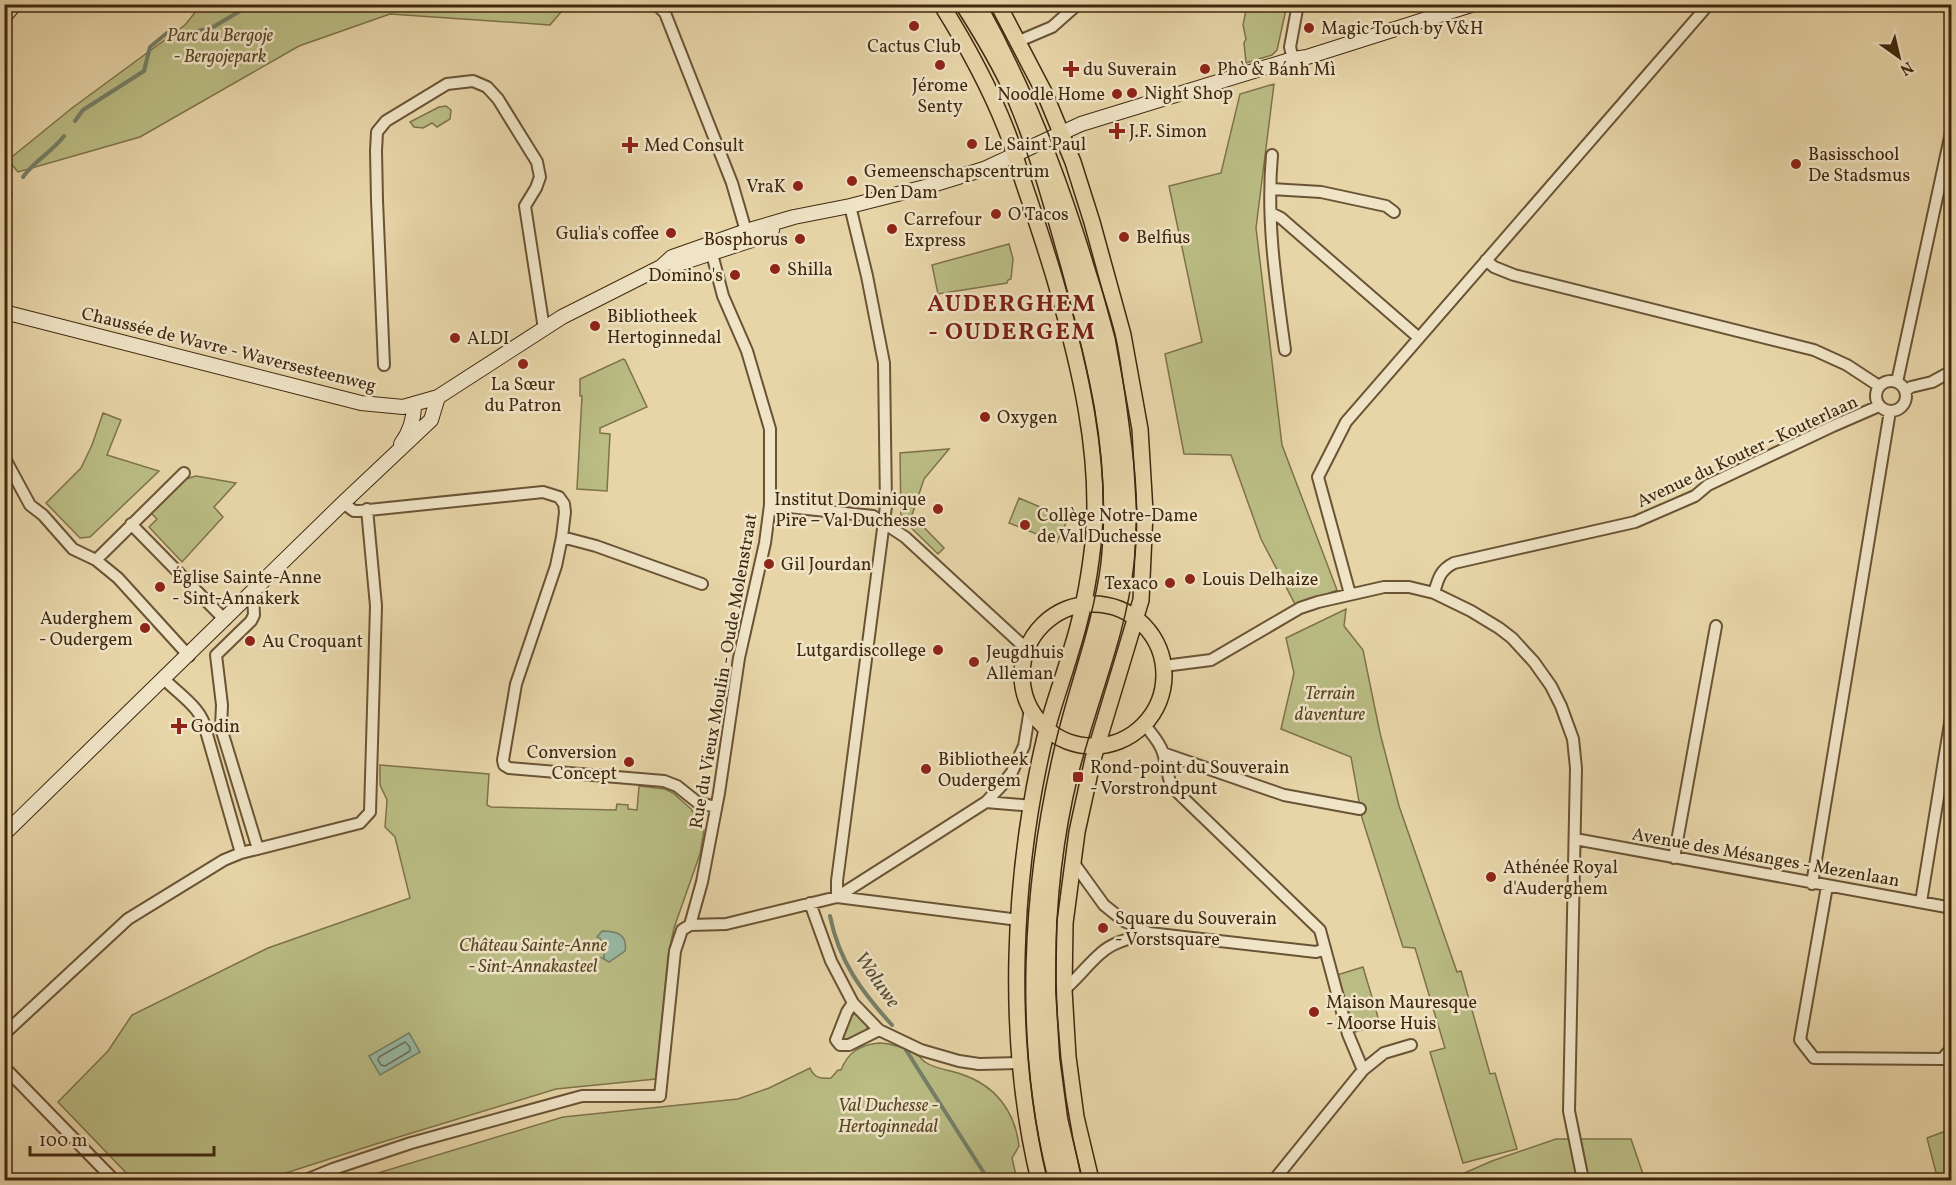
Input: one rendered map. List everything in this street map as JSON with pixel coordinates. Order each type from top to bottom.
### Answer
[{"type":"main road","points":[[4,17],[15,4]]},
{"type":"main road","points":[[941,4],[994,100],[1007,130],[1040,230],[1072,340],[1089,434],[1095,520],[1093,546],[1072,649],[1047,730],[1033,806],[1019,920],[1017,1009],[1020,1063],[1039,1180]]},
{"type":"main road","points":[[998,4],[1049,102],[1092,222],[1124,335],[1140,429],[1145,512],[1141,600],[1097,746],[1077,832],[1065,924],[1064,990],[1068,1057],[1076,1117],[1091,1180]]},
{"type":"main road","name":"Chaussée de Wavre - Waversesteenweg","points":[[4,312],[361,403],[394,406],[414,404],[438,397],[544,329],[607,292],[661,267],[712,254],[794,216],[850,206],[984,169],[1081,124],[1293,59],[1307,57],[1474,4]]},
{"type":"main road","name":"Chaussée de Wavre - Waversesteenweg","points":[[661,267],[672,257],[748,236]]},
{"type":"main road","points":[[4,834],[431,420],[438,397]]},
{"type":"main road","points":[[395,453],[408,434],[414,404]]},
{"type":"main road","points":[[1083,604],[1113,606],[1136,618],[1159,648],[1164,666],[1161,697],[1144,724],[1130,735],[1114,743],[1097,746],[1066,741],[1047,730],[1030,709],[1024,694],[1022,678],[1023,662],[1028,646],[1037,630],[1050,618],[1066,609],[1083,604]]},
{"type":"street","points":[[1019,42],[1052,27],[1078,4]]},
{"type":"street","points":[[1293,59],[1290,47],[1298,4]]},
{"type":"street","points":[[1350,594],[1318,477],[1346,422],[1709,4]]},
{"type":"street","points":[[658,5],[665,13],[732,183],[748,236]]},
{"type":"street","points":[[384,365],[376,181],[377,132],[386,121],[447,84],[472,81],[487,87],[498,99],[537,162],[540,177],[525,206],[544,329]]},
{"type":"street","points":[[1897,382],[1952,129]]},
{"type":"street","points":[[1272,155],[1270,189],[1272,261],[1286,350]]},
{"type":"street","points":[[1270,189],[1321,192],[1386,206],[1394,212]]},
{"type":"street","points":[[837,897],[837,881],[886,506],[884,363],[850,206]]},
{"type":"street","points":[[1271,213],[1281,218],[1419,338]]},
{"type":"street","name":"Rue du Vieux Moulin - Oude Molenstraat","points":[[306,1180],[411,1143],[582,1096],[660,1095],[675,951],[682,930],[690,925],[702,882],[719,792],[739,658],[765,543],[770,505],[770,429],[747,351],[723,296],[712,254]]},
{"type":"street","points":[[1486,260],[1494,267],[1514,275],[1814,350],[1863,374],[1879,386]]},
{"type":"street","points":[[1905,391],[1951,374]]},
{"type":"street","points":[[1887,381],[1897,382],[1905,391],[1903,405],[1895,411],[1879,406],[1875,396],[1879,386],[1887,381]]},
{"type":"street","name":"Avenue du Kouter - Kouterlaan","points":[[1434,593],[1439,574],[1454,563],[1635,522],[1695,496],[1708,485],[1879,406]]},
{"type":"street","points":[[1812,884],[1890,411]]},
{"type":"street","points":[[4,457],[30,505],[73,549],[96,560],[118,578],[189,656]]},
{"type":"street","points":[[96,560],[184,473]]},
{"type":"street","points":[[343,503],[354,511],[543,492],[560,497],[565,512],[556,566],[516,684],[504,765],[509,768],[664,781],[677,786],[697,802],[715,807]]},
{"type":"street","points":[[770,505],[873,516],[905,537],[1018,642],[1028,646]]},
{"type":"street","points":[[4,1034],[128,919],[224,860],[241,853],[360,823],[370,812],[376,606],[367,509]]},
{"type":"street","points":[[131,524],[225,620]]},
{"type":"street","points":[[562,537],[596,546],[702,584]]},
{"type":"street","points":[[1164,666],[1211,660],[1300,608],[1384,586],[1409,587],[1434,593],[1471,611],[1512,638],[1534,662],[1551,686],[1573,739],[1576,768],[1569,1111],[1583,1180]]},
{"type":"street","points":[[216,655],[251,621],[254,615],[253,593]]},
{"type":"street","points":[[1674,858],[1716,626]]},
{"type":"street","points":[[203,642],[216,655],[222,705],[221,728],[258,849]]},
{"type":"street","points":[[165,680],[200,713],[205,721],[241,853]]},
{"type":"street","points":[[837,897],[986,802],[1004,784],[1019,759],[1024,746],[1030,709]]},
{"type":"street","points":[[1921,902],[1952,711]]},
{"type":"street","points":[[205,721],[221,717]]},
{"type":"street","points":[[1144,724],[1156,739],[1163,753],[1172,787],[1320,930],[1348,1034],[1363,1070]]},
{"type":"street","points":[[1163,753],[1284,795],[1360,810]]},
{"type":"street","points":[[986,802],[1033,806]]},
{"type":"street","name":"Avenue des Mésanges - Mezenlaan","points":[[1575,839],[1952,908]]},
{"type":"street","points":[[1073,862],[1104,905],[1124,921],[1149,933],[1316,952],[1325,949]]},
{"type":"street","points":[[1827,886],[1800,1040],[1814,1058],[1942,1059],[1952,1048]]},
{"type":"street","points":[[690,925],[726,924],[837,897],[1019,920]]},
{"type":"street","points":[[810,903],[831,960],[853,1002],[879,1030],[921,1050],[958,1061],[979,1064],[1020,1063]]},
{"type":"street","points":[[1064,990],[1102,951],[1123,940],[1149,933]]},
{"type":"street","points":[[853,1002],[836,1040],[840,1045],[849,1045],[879,1030]]},
{"type":"street","points":[[1274,1180],[1363,1070],[1384,1053],[1411,1046]]},
{"type":"street","points":[[4,1067],[114,1180]]},
{"type":"green space","name":"Parc du Bergoje - Bergojepark","points":[[201,5],[567,5],[550,25],[390,14],[299,46],[140,137],[18,172],[8,160],[72,108],[185,25]]},
{"type":"green space","points":[[1247,5],[1287,5],[1277,50],[1272,55],[1246,63],[1244,43],[1246,39],[1243,25]]},
{"type":"green space","points":[[1274,84],[1256,228],[1282,445],[1337,590],[1296,606],[1261,539],[1231,455],[1184,454],[1165,354],[1202,342],[1169,186],[1221,173],[1240,94]]},
{"type":"green space","points":[[446,106],[451,110],[450,119],[437,127],[432,123],[423,128],[414,127],[410,122],[439,107]]},
{"type":"green space","points":[[1009,244],[1013,259],[1011,279],[1007,283],[938,294],[932,265]]},
{"type":"green space","points":[[623,359],[647,407],[600,428],[600,433],[610,434],[607,491],[577,489],[582,396],[580,396],[580,379]]},
{"type":"green space","points":[[103,413],[121,420],[107,455],[159,471],[90,537],[80,538],[46,503],[81,468]]},
{"type":"green space","points":[[949,449],[924,479],[912,515],[944,548],[938,554],[901,518],[900,453]]},
{"type":"green space","points":[[196,476],[236,483],[214,507],[223,517],[182,562],[149,527],[157,519],[151,513],[186,479]]},
{"type":"green space","points":[[1019,498],[1068,519],[1057,542],[1009,523]]},
{"type":"green space","name":"Terrain d'aventure","points":[[1346,609],[1344,626],[1363,650],[1380,733],[1399,806],[1457,972],[1461,971],[1490,1074],[1495,1073],[1517,1149],[1463,1163],[1430,1052],[1445,1048],[1415,948],[1403,947],[1362,818],[1351,757],[1281,729],[1294,673],[1286,638]]},
{"type":"green space","name":"Château Sainte-Anne - Sint-Annakasteel","points":[[380,765],[489,774],[487,805],[491,807],[616,810],[617,804],[628,805],[628,809],[637,810],[639,786],[665,789],[691,809],[704,830],[700,854],[674,928],[668,956],[656,1079],[556,1089],[264,1180],[133,1180],[58,1102],[108,1051],[132,1015],[268,948],[410,898],[395,837],[385,827],[387,800],[380,785]]},
{"type":"green space","points":[[1363,967],[1380,1024],[1355,1032],[1337,975]]},
{"type":"green space","points":[[857,1014],[867,1025],[867,1030],[845,1041],[841,1039],[851,1015]]},
{"type":"green space","name":"Val Duchesse - Hertoginnedal","points":[[879,1043],[894,1045],[910,1051],[929,1064],[973,1079],[993,1092],[1008,1111],[1017,1133],[1019,1146],[1012,1158],[1017,1180],[355,1180],[563,1117],[738,1099],[769,1088],[810,1068],[818,1077],[831,1078],[838,1070],[841,1070],[847,1058],[855,1050]]},
{"type":"green space","points":[[1951,1129],[1951,1180],[1938,1180],[1927,1138]]},
{"type":"green space","points":[[1556,1139],[1631,1139],[1645,1180],[1457,1180],[1455,1177],[1492,1161]]},
{"type":"water","points":[[602,931],[616,933],[625,941],[625,951],[609,962],[602,958],[604,958],[604,948],[600,938],[597,937]]},
{"type":"water","points":[[409,1033],[420,1052],[380,1075],[369,1056]]},
{"type":"waterway","points":[[75,121],[83,110],[144,71],[150,47],[167,33],[195,32],[213,27],[252,4]]},
{"type":"waterway","points":[[23,177],[64,136]]},
{"type":"waterway","points":[[4,203],[11,194]]},
{"type":"waterway","name":"Woluwe","points":[[830,916],[845,961],[870,1000],[892,1025]]},
{"type":"waterway","name":"Woluwe","points":[[906,1050],[984,1173]]},
{"type":"tram line","points":[[953,4],[1001,87],[1037,183],[1080,340],[1095,413],[1103,488],[1104,525],[1097,585],[1087,632],[1055,745],[1035,852],[1029,907],[1026,1018],[1037,1127],[1048,1180]]},
{"type":"tram line","points":[[987,4],[1019,65],[1046,128],[1071,193],[1105,298],[1119,353],[1135,479],[1137,521],[1130,591],[1118,644],[1078,776],[1061,876],[1057,927],[1056,978],[1063,1080],[1082,1180]]},
{"type":"place","name":"Cactus Club","points":[[914,26]]},
{"type":"place","name":"Magic Touch by V&H","points":[[1309,28]]},
{"type":"place","name":"Jérome Senty","points":[[940,65]]},
{"type":"place","name":"du Suverain","points":[[1071,69]]},
{"type":"place","name":"Phò & Bánh Mì","points":[[1205,69]]},
{"type":"place","name":"Night Shop","points":[[1132,93]]},
{"type":"place","name":"Noodle Home","points":[[1117,94]]},
{"type":"place","name":"J.F. Simon","points":[[1117,131]]},
{"type":"place","name":"Le Saint Paul","points":[[972,144]]},
{"type":"place","name":"Med Consult","points":[[630,145]]},
{"type":"place","name":"Basisschool De Stadsmus","points":[[1796,164]]},
{"type":"place","name":"Gemeenschapscentrum Den Dam","points":[[852,181]]},
{"type":"place","name":"VraK","points":[[798,186]]},
{"type":"place","name":"O'Tacos","points":[[996,214]]},
{"type":"place","name":"Carrefour Express","points":[[892,229]]},
{"type":"place","name":"Gulia's coffee","points":[[671,233]]},
{"type":"place","name":"Belfius","points":[[1124,237]]},
{"type":"place","name":"Bosphorus","points":[[800,239]]},
{"type":"place","name":"Shilla","points":[[775,269]]},
{"type":"place","name":"Domino's","points":[[735,275]]},
{"type":"place","name":"Bibliotheek Hertoginnedal","points":[[595,326]]},
{"type":"place","name":"ALDI","points":[[455,338]]},
{"type":"place","name":"La Sœur du Patron","points":[[523,364]]},
{"type":"place","name":"Oxygen","points":[[985,417]]},
{"type":"place","name":"Institut Dominique Pire – Val Duchesse","points":[[938,509]]},
{"type":"place","name":"Collège Notre-Dame de Val Duchesse","points":[[1025,525]]},
{"type":"place","name":"Gil Jourdan","points":[[769,564]]},
{"type":"place","name":"Louis Delhaize","points":[[1190,579]]},
{"type":"place","name":"Texaco","points":[[1170,583]]},
{"type":"place","name":"Église Sainte-Anne - Sint-Annakerk","points":[[160,587]]},
{"type":"place","name":"Auderghem - Oudergem","points":[[145,628]]},
{"type":"place","name":"Au Croquant","points":[[250,641]]},
{"type":"place","name":"Lutgardiscollege","points":[[938,650]]},
{"type":"place","name":"Jeugdhuis Alleman","points":[[974,662]]},
{"type":"place","name":"Godin","points":[[179,726]]},
{"type":"place","name":"Conversion Concept","points":[[629,762]]},
{"type":"place","name":"Bibliotheek Oudergem","points":[[926,769]]},
{"type":"place","name":"Rond-point du Souverain - Vorstrondpunt","points":[[1078,777]]},
{"type":"place","name":"Athénée Royal d'Auderghem","points":[[1491,877]]},
{"type":"place","name":"Square du Souverain - Vorstsquare","points":[[1103,928]]},
{"type":"place","name":"Maison Mauresque - Moorse Huis","points":[[1314,1012]]},
{"type":"district","name":"AUDERGHEM - OUDERGEM","points":[[1012,317]]}]
